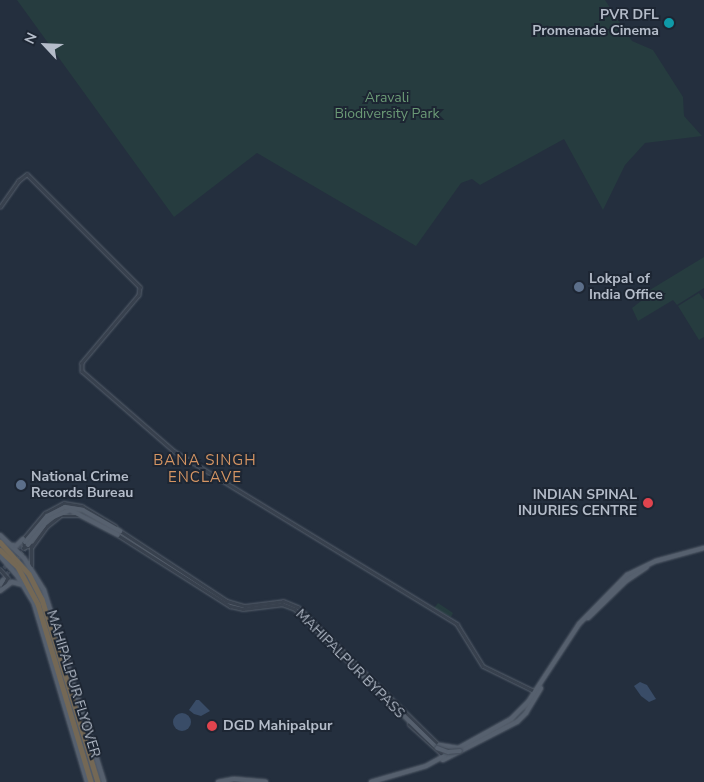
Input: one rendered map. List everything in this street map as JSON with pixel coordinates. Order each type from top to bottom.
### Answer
[{"type":"highway","points":[[0,542],[17,558],[37,586],[56,642],[67,659]]},
{"type":"highway","name":"MAHIPALPUR FLYOVER","points":[[0,550],[18,567],[33,592],[89,782]]},
{"type":"highway","points":[[23,584],[33,592]]},
{"type":"highway","name":"MAHIPALPUR FLYOVER","points":[[56,642],[98,782]]},
{"type":"main road","points":[[11,545],[16,546],[27,543],[49,518],[70,510],[119,533]]},
{"type":"main road","points":[[0,535],[32,568],[44,590],[104,782]]},
{"type":"main road","points":[[360,673],[438,746],[448,752],[460,749],[511,719],[536,692],[580,624],[627,575],[656,561],[704,549]]},
{"type":"main road","points":[[371,782],[426,766],[510,726],[523,717],[581,626],[626,581],[650,565],[704,549]]},
{"type":"main road","points":[[0,557],[23,584],[34,604],[89,782]]},
{"type":"main road","points":[[0,591],[12,582],[23,584]]},
{"type":"main road","points":[[376,782],[427,768],[513,722],[528,709]]},
{"type":"main road","points":[[218,782],[232,779],[266,782]]},
{"type":"main road","points":[[225,782],[252,782]]},
{"type":"street","points":[[0,207],[26,174],[139,285],[139,295],[82,363],[82,371],[174,452],[457,624],[484,667],[536,692]]},
{"type":"street","name":"MAHIPALPUR BYPASS","points":[[27,543],[50,510],[68,503],[88,508],[119,533],[230,606],[243,609],[282,604],[295,609],[447,756]]},
{"type":"street","name":"MAHIPALPUR BYPASS","points":[[119,533],[232,604],[245,606],[283,601],[298,607],[447,756]]},
{"type":"street","points":[[27,543],[32,568]]},
{"type":"street","points":[[0,569],[8,578],[0,591]]},
{"type":"green space","name":"Aravali Biodiversity Park","points":[[17,0],[605,0],[632,41],[653,50],[683,97],[684,116],[702,136],[645,143],[625,165],[603,210],[564,139],[480,185],[472,179],[461,183],[416,246],[257,153],[174,217]]},
{"type":"green space","points":[[704,257],[704,288],[677,305],[673,300],[638,321],[632,308],[641,301],[640,296]]},
{"type":"green space","points":[[699,293],[704,300],[704,337],[699,340],[678,306]]},
{"type":"green space","points":[[438,603],[453,613],[451,617],[434,608]]},
{"type":"water","points":[[640,682],[647,685],[656,699],[649,702],[641,696],[634,686]]},
{"type":"water","points":[[196,700],[199,700],[210,711],[201,716],[194,714],[189,710]]},
{"type":"water","points":[[182,713],[188,716],[191,722],[188,728],[182,731],[176,728],[173,722],[176,716]]},
{"type":"tunnel","points":[[12,558],[25,542]]},
{"type":"tunnel","points":[[3,580],[27,546]]},
{"type":"tunnel","points":[[0,573],[8,563]]},
{"type":"place","name":"PVR DFL Promenade Cinema","points":[[669,23]]},
{"type":"place","name":"Lokpal of India Office","points":[[579,287]]},
{"type":"place","name":"National Crime Records Bureau","points":[[21,485]]},
{"type":"place","name":"INDIAN SPINAL INJURIES CENTRE","points":[[648,503]]},
{"type":"place","name":"DGD Mahipalpur","points":[[212,726]]},
{"type":"district","name":"BANA SINGH ENCLAVE","points":[[205,468]]}]
